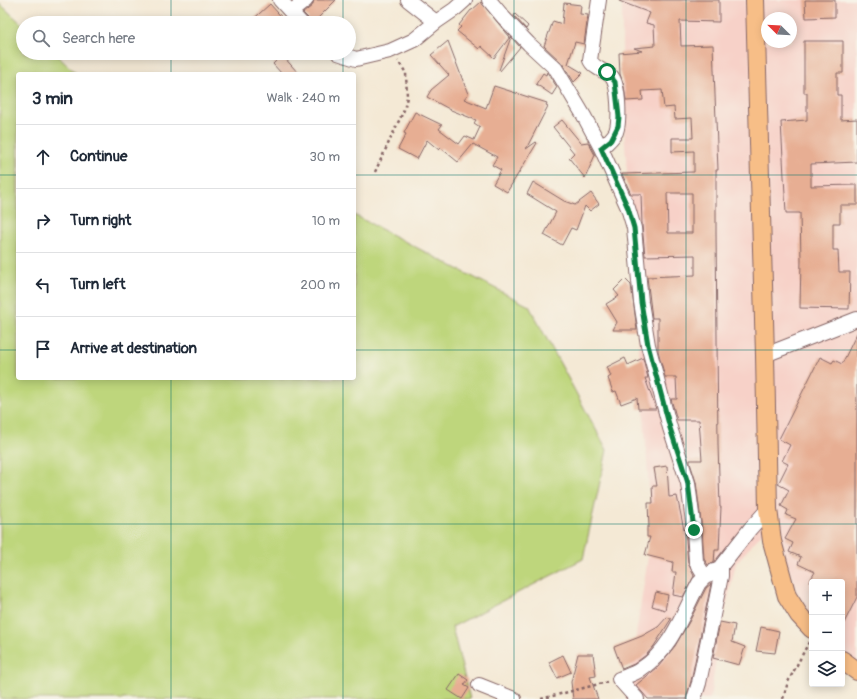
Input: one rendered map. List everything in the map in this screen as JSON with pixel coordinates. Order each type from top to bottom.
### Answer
[{"type":"main road","points":[[755,0],[768,509],[772,541],[787,596],[799,615],[809,626]]},
{"type":"main road","points":[[845,662],[857,671]]},
{"type":"street","points":[[280,0],[295,16]]},
{"type":"street","points":[[291,12],[306,0]]},
{"type":"street","points":[[408,0],[436,22]]},
{"type":"street","points":[[356,59],[390,51],[414,40],[465,0]]},
{"type":"street","points":[[489,0],[529,44],[556,69],[601,148],[628,208],[634,228],[641,302],[648,345],[670,428],[688,483],[694,530],[696,562],[702,572],[708,576]]},
{"type":"street","points":[[599,0],[591,61],[592,64],[607,72],[615,82],[619,117],[618,126],[611,140],[601,148]]},
{"type":"street","points":[[765,356],[857,319]]},
{"type":"street","points":[[637,699],[619,679],[641,670],[658,656],[674,634],[699,583],[721,566],[768,509]]},
{"type":"street","points":[[694,699],[712,625],[721,576],[721,566]]},
{"type":"street","points":[[480,685],[514,699]]},
{"type":"path","points":[[375,172],[404,110],[407,97],[406,73],[390,51]]},
{"type":"path","points":[[783,699],[788,682],[809,642]]},
{"type":"path","points":[[541,699],[619,679]]},
{"type":"shaded area","points":[[622,0],[857,0],[857,673],[845,659],[845,579],[809,579],[809,617],[801,606],[772,522],[736,563],[719,638],[710,699],[626,699],[652,532],[623,115]]},
{"type":"green space","points":[[0,4],[16,19],[16,60],[62,60],[75,72],[16,72],[16,380],[356,380],[356,216],[529,306],[607,450],[583,559],[452,627],[470,699],[0,699]]},
{"type":"building","points":[[314,0],[336,0],[320,16],[306,16],[303,13],[312,6]]},
{"type":"building","points":[[719,0],[719,22],[680,21],[681,46],[713,45],[718,170],[716,170],[716,232],[718,445],[721,507],[719,550],[715,550],[714,563],[708,565],[704,559],[696,482],[690,463],[690,460],[702,460],[699,420],[677,420],[671,399],[677,399],[676,377],[665,377],[658,351],[658,318],[652,318],[647,277],[695,275],[695,255],[645,256],[641,194],[631,194],[622,174],[694,172],[694,151],[672,152],[672,138],[693,138],[692,118],[675,119],[674,107],[664,108],[662,90],[642,91],[643,100],[626,101],[624,86],[620,74],[619,53],[642,51],[634,48],[655,46],[654,25],[646,23],[650,13],[619,1]],"holes":[[[667,193],[692,193],[692,233],[668,233]]]},
{"type":"building","points":[[805,0],[835,0],[835,17],[806,18]]},
{"type":"building","points":[[481,2],[510,37],[494,58],[481,46],[479,49],[457,31],[461,27],[459,25],[471,10]]},
{"type":"building","points":[[564,3],[581,5],[580,14],[588,15],[584,44],[575,42],[568,64],[583,73],[574,82],[562,63],[544,46],[553,21],[562,24]]},
{"type":"building","points":[[270,4],[281,16],[257,16]]},
{"type":"building","points":[[515,14],[528,26],[526,29],[514,16]]},
{"type":"building","points":[[511,37],[520,47],[500,71],[499,70]]},
{"type":"building","points":[[448,41],[468,94],[464,99],[486,108],[494,86],[547,103],[546,105],[548,106],[526,149],[536,142],[537,143],[507,192],[493,184],[501,170],[492,165],[497,157],[473,144],[458,162],[441,148],[439,150],[427,140],[417,159],[398,149],[406,134],[404,133],[415,112],[442,125],[439,129],[459,144],[465,136],[474,140],[480,127],[474,123],[476,120],[451,110],[427,97],[431,90],[449,75],[431,55]]},
{"type":"building","points":[[804,41],[843,41],[843,73],[837,73],[837,95],[841,95],[841,120],[857,119],[857,162],[811,164],[811,186],[857,185],[857,205],[840,205],[840,223],[833,223],[833,250],[838,250],[839,272],[850,272],[849,309],[800,308],[800,213],[786,213],[781,122],[807,120],[807,93],[804,93]]},
{"type":"building","points":[[277,60],[286,60],[297,72],[280,72],[273,64]]},
{"type":"building","points":[[547,72],[557,87],[552,95],[536,84],[543,73],[546,75]]},
{"type":"building","points":[[562,120],[581,143],[588,142],[595,155],[585,178],[569,158],[574,153],[553,127]]},
{"type":"building","points":[[533,182],[564,201],[575,205],[591,193],[599,204],[590,211],[585,206],[576,230],[571,228],[562,245],[544,235],[556,212],[527,194]]},
{"type":"building","points":[[625,279],[631,285],[637,330],[613,330],[617,322],[606,304],[619,296],[614,290]]},
{"type":"building","points":[[857,333],[857,597],[845,621],[845,579],[811,579],[815,572],[798,564],[801,557],[789,552],[793,543],[785,539],[796,519],[786,515],[788,510],[781,506],[789,490],[778,484],[788,464],[782,461],[790,445],[779,439],[820,357],[832,363],[834,360],[842,364]]},
{"type":"building","points":[[625,358],[628,365],[643,358],[648,378],[645,378],[656,409],[638,409],[637,398],[621,404],[616,391],[613,392],[608,378],[611,376],[607,367]]},
{"type":"building","points":[[667,466],[669,497],[677,496],[684,530],[685,529],[688,563],[694,576],[683,597],[673,595],[676,572],[672,572],[673,562],[645,555],[650,537],[647,537],[647,527],[649,527],[648,503],[653,503],[652,486],[657,486],[654,468]]},
{"type":"building","points":[[711,584],[686,699],[648,699],[636,685],[658,667],[675,646],[706,588]]},
{"type":"building","points":[[656,592],[668,595],[665,610],[652,606]]},
{"type":"building","points":[[667,617],[671,619],[654,646],[646,655],[634,664],[622,669],[614,647],[642,636],[658,627]]},
{"type":"building","points":[[720,622],[735,625],[732,642],[745,647],[739,665],[713,658]]},
{"type":"building","points":[[761,627],[779,631],[775,653],[756,651]]},
{"type":"building","points":[[578,654],[593,654],[596,676],[590,677],[598,699],[573,699],[571,682]]},
{"type":"building","points":[[563,655],[571,672],[557,678],[549,662]]},
{"type":"building","points":[[459,674],[468,680],[464,685],[469,688],[462,699],[448,690]]},
{"type":"route","points":[[607,72],[615,82],[619,117],[618,126],[611,140],[601,148],[619,192],[628,208],[634,228],[641,302],[648,345],[670,428],[688,483],[692,504],[694,530]]}]
